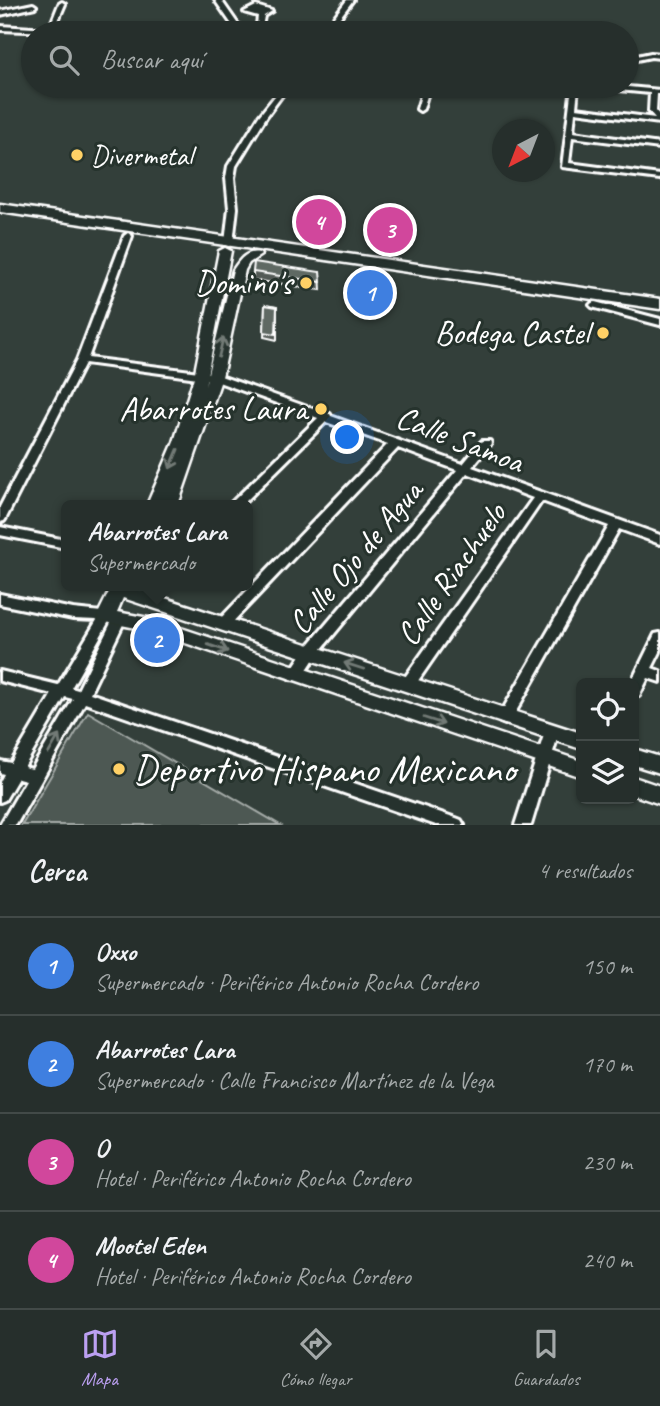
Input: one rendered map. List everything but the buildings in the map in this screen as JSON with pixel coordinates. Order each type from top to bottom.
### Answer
[{"type":"highway","points":[[0,208],[227,247],[255,255],[660,314]]},
{"type":"highway","points":[[0,218],[660,304]]},
{"type":"street","points":[[0,13],[33,6],[24,0]]},
{"type":"street","points":[[218,0],[233,21]]},
{"type":"street","points":[[247,0],[258,21]]},
{"type":"street","points":[[250,21],[272,0]]},
{"type":"street","points":[[334,21],[350,0]]},
{"type":"street","points":[[55,21],[62,4]]},
{"type":"street","points":[[255,15],[258,21]]},
{"type":"street","points":[[0,27],[21,29]]},
{"type":"street","points":[[639,58],[660,56]]},
{"type":"street","points":[[639,89],[657,91],[652,111],[659,118]]},
{"type":"street","points":[[157,500],[208,377],[233,208],[230,178],[232,166],[277,98]]},
{"type":"street","points":[[420,109],[423,98]]},
{"type":"street","points":[[573,98],[565,164],[660,177]]},
{"type":"street","points":[[572,108],[659,118]]},
{"type":"street","points":[[569,134],[660,146]]},
{"type":"street","points":[[0,518],[82,360],[128,236]]},
{"type":"street","points":[[171,500],[239,270],[245,261],[255,255]]},
{"type":"street","points":[[595,305],[660,322]]},
{"type":"street","name":"Calle Samoa","points":[[82,360],[208,377],[326,416],[660,540]]},
{"type":"street","points":[[240,500],[326,416]]},
{"type":"street","points":[[223,624],[396,443]]},
{"type":"street","name":"Calle Ojo de Agua","points":[[295,675],[311,652],[486,443]]},
{"type":"street","name":"Calle Riachuelo","points":[[408,684],[539,497]]},
{"type":"street","points":[[505,718],[616,524]]},
{"type":"street","points":[[0,531],[61,543]]},
{"type":"street","points":[[0,795],[7,769],[132,591]]},
{"type":"street","points":[[136,591],[223,624],[576,739]]},
{"type":"street","points":[[0,599],[73,614],[113,617],[148,624],[576,767]]},
{"type":"street","points":[[8,825],[82,696],[113,617]]},
{"type":"street","points":[[639,681],[660,638]]},
{"type":"street","points":[[644,670],[660,677]]},
{"type":"street","points":[[0,676],[82,696],[456,825]]},
{"type":"street","points":[[523,825],[552,732]]},
{"type":"street","points":[[639,759],[660,765]]},
{"type":"street","points":[[7,769],[36,776]]},
{"type":"street","points":[[639,788],[660,795]]},
{"type":"shaded area","name":"Deportivo Hispano Mexicano","points":[[88,712],[280,825],[22,825]]},
{"type":"place","name":"Divermetal","points":[[77,155]]},
{"type":"place","name":"Mootel Eden","points":[[319,222]]},
{"type":"place","name":"O","points":[[390,230]]},
{"type":"place","name":"Domino's","points":[[306,283]]},
{"type":"place","name":"Oxxo","points":[[370,293]]},
{"type":"place","name":"Bodega Castel","points":[[603,333]]},
{"type":"place","name":"Abarrotes Laura","points":[[321,409]]},
{"type":"place","name":"Abarrotes Lara","points":[[157,640]]},
{"type":"place","name":"Deportivo Hispano Mexicano","points":[[119,769]]}]
